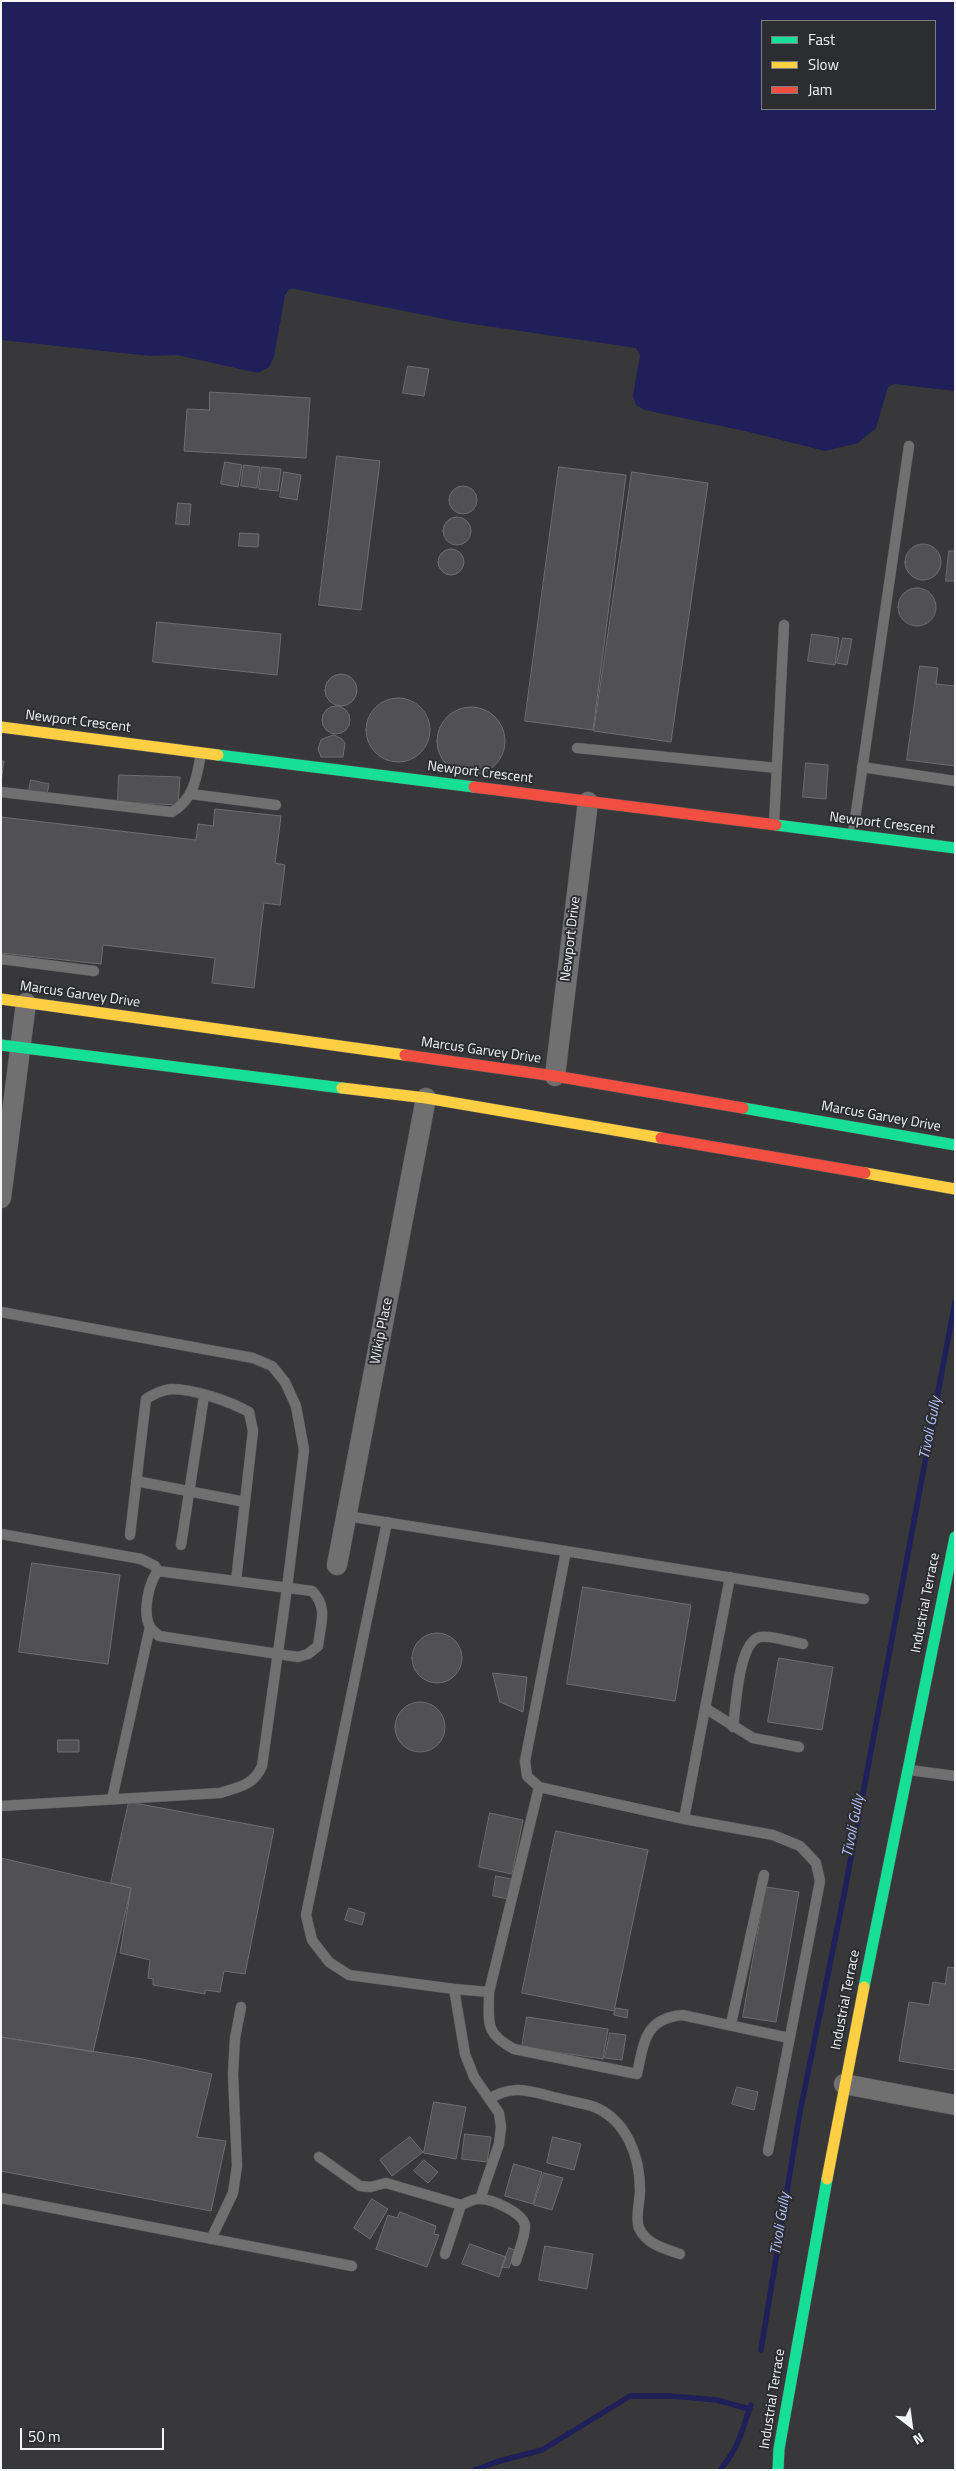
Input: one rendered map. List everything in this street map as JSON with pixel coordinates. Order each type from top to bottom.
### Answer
[{"type":"main road","name":"Newport Crescent","points":[[1,727],[955,848]]},
{"type":"main road","name":"Marcus Garvey Drive","points":[[1,999],[554,1076],[955,1145]]},
{"type":"main road","points":[[11,1046],[426,1098],[955,1189]]},
{"type":"main road","name":"Industrial Terrace","points":[[778,2470],[779,2448],[844,2084],[908,1770],[950,1581],[955,1537]]},
{"type":"street","name":"Newport Drive","points":[[554,1076],[588,802]]},
{"type":"street","points":[[1,1198],[11,1046],[26,1003]]},
{"type":"street","name":"Wikip Place","points":[[337,1565],[426,1098]]},
{"type":"street","points":[[844,2084],[955,2105]]},
{"type":"lane","points":[[852,835],[909,446]]},
{"type":"lane","points":[[774,825],[784,625]]},
{"type":"lane","points":[[577,748],[777,768]]},
{"type":"lane","points":[[1,792],[172,812],[184,805],[191,794],[201,752]]},
{"type":"lane","points":[[862,767],[955,780]]},
{"type":"lane","points":[[191,794],[276,805]]},
{"type":"lane","points":[[1,959],[94,971]]},
{"type":"lane","points":[[1,1312],[253,1358],[272,1366],[285,1382],[296,1406],[304,1450],[288,1588],[262,1766],[258,1775],[246,1785],[220,1793],[1,1806]]},
{"type":"lane","points":[[130,1535],[146,1399],[158,1392],[172,1389],[229,1401],[249,1412],[253,1431],[236,1581]]},
{"type":"lane","points":[[181,1546],[191,1491],[204,1396]]},
{"type":"lane","points":[[136,1481],[245,1502]]},
{"type":"lane","points":[[347,1516],[864,1599]]},
{"type":"lane","points":[[387,1522],[306,1915],[312,1940],[329,1962],[349,1975],[454,1990],[489,1992]]},
{"type":"lane","points":[[1,1535],[141,1559],[155,1566],[158,1571]]},
{"type":"lane","points":[[566,1551],[525,1761],[527,1776],[539,1787],[684,1819],[773,1836],[800,1846],[816,1863],[820,1881],[768,2150]]},
{"type":"lane","points":[[158,1571],[312,1591],[320,1599],[323,1608],[318,1646],[308,1654],[298,1657],[158,1636],[150,1627],[147,1617],[152,1579],[158,1571]]},
{"type":"lane","points":[[684,1819],[730,1577]]},
{"type":"lane","points":[[112,1799],[150,1627]]},
{"type":"lane","points":[[733,1727],[743,1654],[752,1642],[761,1637],[803,1644]]},
{"type":"lane","points":[[705,1708],[753,1738],[798,1747]]},
{"type":"lane","points":[[908,1770],[955,1776]]},
{"type":"lane","points":[[539,1787],[489,1992],[489,2024],[497,2040],[514,2049],[637,2074],[645,2039],[655,2022],[668,2016],[682,2015],[789,2038]]},
{"type":"lane","points":[[731,2024],[764,1875]]},
{"type":"lane","points":[[454,1990],[465,2054],[474,2077],[499,2113],[501,2126],[498,2144],[480,2199]]},
{"type":"lane","points":[[211,2239],[233,2193],[237,2166],[233,2074],[235,2038],[240,2007]]},
{"type":"lane","points":[[489,2099],[510,2089],[526,2090],[593,2107],[610,2117],[630,2142],[637,2160],[640,2180],[639,2228],[646,2238],[657,2246],[680,2254]]},
{"type":"lane","points":[[319,2157],[360,2186],[370,2187],[386,2183],[461,2205],[480,2199],[516,2212],[523,2218],[525,2226],[516,2260]]},
{"type":"lane","points":[[1,2198],[352,2266]]},
{"type":"lane","points":[[446,2254],[461,2205]]},
{"type":"shaded area","points":[[1,1],[955,1],[955,391],[894,384],[888,387],[876,428],[858,443],[825,451],[749,432],[645,410],[636,405],[633,396],[640,355],[636,348],[459,322],[295,289],[289,289],[285,295],[274,357],[269,367],[258,373],[177,355],[150,356],[1,340]]},
{"type":"building","points":[[408,366],[429,369],[424,396],[403,393]]},
{"type":"building","points":[[210,392],[310,398],[306,458],[184,451],[187,409],[209,410]]},
{"type":"building","points":[[337,456],[380,461],[361,610],[319,605]]},
{"type":"building","points":[[225,462],[242,465],[238,487],[221,484]]},
{"type":"building","points":[[244,465],[260,467],[257,488],[241,486]]},
{"type":"building","points":[[262,467],[281,469],[278,491],[259,489]]},
{"type":"building","points":[[559,467],[626,475],[593,730],[525,721]]},
{"type":"building","points":[[284,472],[301,475],[297,500],[280,497]]},
{"type":"building","points":[[632,472],[708,483],[671,742],[594,731]]},
{"type":"building","points":[[463,486],[473,490],[477,500],[473,510],[463,514],[453,510],[449,500],[453,490]]},
{"type":"building","points":[[178,503],[191,504],[189,525],[176,524]]},
{"type":"building","points":[[457,517],[467,521],[471,531],[467,541],[457,545],[447,541],[443,531],[447,521]]},
{"type":"building","points":[[240,533],[259,534],[258,547],[239,546]]},
{"type":"building","points":[[923,544],[930,545],[936,549],[940,555],[940,569],[936,575],[930,579],[923,580],[916,579],[910,575],[906,569],[905,562],[906,555],[910,549],[916,545]]},
{"type":"building","points":[[451,549],[460,553],[464,562],[460,571],[451,575],[442,571],[438,562],[442,553]]},
{"type":"building","points":[[949,551],[955,551],[955,581],[946,581]]},
{"type":"building","points":[[917,588],[924,589],[930,594],[935,600],[935,614],[930,620],[924,625],[917,626],[910,625],[904,620],[899,614],[898,607],[899,600],[904,594],[910,589]]},
{"type":"building","points":[[157,622],[281,634],[277,675],[153,662]]},
{"type":"building","points":[[812,634],[839,638],[835,665],[808,661]]},
{"type":"building","points":[[843,638],[852,639],[847,665],[837,663]]},
{"type":"building","points":[[920,666],[938,668],[936,684],[955,686],[955,766],[907,760]]},
{"type":"building","points":[[341,674],[347,675],[352,679],[356,684],[356,696],[352,701],[347,705],[341,706],[335,705],[330,701],[326,696],[325,690],[326,684],[330,679],[335,675]]},
{"type":"building","points":[[398,698],[410,700],[421,707],[428,718],[430,730],[428,742],[421,753],[410,760],[398,762],[386,760],[375,753],[368,742],[366,730],[368,718],[375,707],[386,700]]},
{"type":"building","points":[[336,706],[346,710],[350,720],[346,730],[336,734],[326,730],[322,720],[326,710]]},
{"type":"building","points":[[471,707],[484,710],[495,717],[502,728],[505,741],[502,754],[495,765],[484,772],[471,775],[458,772],[447,765],[440,754],[437,741],[440,728],[447,717],[458,710]]},
{"type":"building","points":[[334,735],[345,743],[343,757],[321,757],[318,749],[321,740]]},
{"type":"building","points":[[1,761],[4,761],[1,782]]},
{"type":"building","points":[[806,763],[828,765],[826,799],[803,797]]},
{"type":"building","points":[[119,775],[180,777],[178,805],[118,802]]},
{"type":"building","points":[[31,780],[49,784],[47,794],[29,791]]},
{"type":"building","points":[[215,809],[281,816],[275,863],[285,865],[280,905],[264,903],[254,988],[212,983],[215,958],[103,945],[101,964],[1,953],[1,817],[196,840],[198,824],[213,826]]},
{"type":"building","points":[[32,1563],[120,1575],[108,1664],[19,1652]]},
{"type":"building","points":[[583,1587],[691,1605],[675,1701],[567,1684]]},
{"type":"building","points":[[432,1633],[442,1633],[455,1640],[462,1653],[462,1663],[455,1676],[442,1683],[432,1683],[423,1679],[416,1672],[412,1663],[412,1653],[416,1644],[423,1637]]},
{"type":"building","points":[[779,1658],[833,1667],[822,1730],[768,1722]]},
{"type":"building","points":[[493,1673],[527,1677],[523,1712],[500,1702]]},
{"type":"building","points":[[415,1702],[425,1702],[438,1709],[445,1722],[445,1732],[438,1745],[425,1752],[415,1752],[406,1748],[399,1741],[395,1732],[395,1722],[399,1713],[406,1706]]},
{"type":"building","points":[[58,1740],[79,1740],[79,1752],[58,1752]]},
{"type":"building","points":[[129,1802],[274,1829],[245,1974],[224,1971],[220,1992],[205,1990],[205,1994],[153,1985],[153,1979],[148,1978],[150,1960],[120,1953],[131,1888],[111,1883]]},
{"type":"building","points":[[490,1813],[523,1820],[512,1874],[479,1867]]},
{"type":"building","points":[[556,1831],[648,1850],[614,2011],[522,1993]]},
{"type":"building","points":[[1,1858],[131,1888],[93,2052],[1,2037]]},
{"type":"building","points":[[496,1876],[511,1879],[508,1899],[493,1896]]},
{"type":"building","points":[[766,1887],[799,1892],[776,2022],[743,2017]]},
{"type":"building","points":[[349,1908],[365,1913],[362,1925],[345,1920]]},
{"type":"building","points":[[948,1967],[955,1968],[955,2070],[899,2061],[909,2002],[929,2005],[933,1982],[945,1984]]},
{"type":"building","points":[[616,2008],[628,2010],[627,2018],[614,2015]]},
{"type":"building","points":[[527,2017],[608,2029],[603,2059],[522,2047]]},
{"type":"building","points":[[610,2033],[626,2035],[622,2060],[605,2058]]},
{"type":"building","points":[[1,2037],[142,2059],[212,2074],[197,2137],[226,2141],[211,2211],[1,2171]]},
{"type":"building","points":[[737,2087],[758,2092],[754,2110],[732,2104]]},
{"type":"building","points":[[434,2102],[466,2107],[456,2159],[424,2153]]},
{"type":"building","points":[[465,2134],[491,2137],[487,2162],[462,2159]]},
{"type":"building","points":[[410,2137],[423,2152],[392,2176],[380,2160]]},
{"type":"building","points":[[553,2137],[581,2144],[574,2170],[547,2163]]},
{"type":"building","points":[[424,2160],[438,2172],[428,2183],[414,2171]]},
{"type":"building","points":[[514,2164],[542,2172],[533,2204],[505,2196]]},
{"type":"building","points":[[544,2173],[563,2178],[552,2210],[534,2205]]},
{"type":"building","points":[[372,2199],[388,2209],[370,2239],[354,2228]]},
{"type":"building","points":[[400,2212],[436,2226],[434,2234],[439,2235],[427,2267],[376,2249],[388,2215],[397,2218]]},
{"type":"building","points":[[470,2244],[506,2257],[499,2277],[462,2264]]},
{"type":"building","points":[[545,2246],[593,2254],[587,2289],[539,2280]]},
{"type":"building","points":[[509,2248],[515,2250],[509,2268],[502,2267]]},
{"type":"waterway","name":"Tivoli Gully","points":[[761,2350],[800,2112],[844,1895],[955,1302]]},
{"type":"waterway","points":[[475,2470],[496,2462],[542,2450],[630,2396],[671,2396],[717,2400],[749,2409]]},
{"type":"waterway","name":"Tivoli Gully","points":[[720,2470],[736,2446],[751,2405]]},
{"type":"traffic: fast","points":[[218,755],[474,787]]},
{"type":"traffic: fast","points":[[776,825],[955,848]]},
{"type":"traffic: fast","points":[[1,1045],[342,1088]]},
{"type":"traffic: fast","points":[[743,1108],[955,1145]]},
{"type":"traffic: fast","points":[[864,1987],[955,1537]]},
{"type":"traffic: fast","points":[[778,2470],[779,2449],[827,2179]]},
{"type":"traffic: slow","points":[[1,727],[218,755]]},
{"type":"traffic: slow","points":[[1,999],[405,1055]]},
{"type":"traffic: slow","points":[[342,1088],[426,1098],[661,1138]]},
{"type":"traffic: slow","points":[[865,1173],[955,1189]]},
{"type":"traffic: slow","points":[[827,2179],[864,1987]]},
{"type":"traffic: jam","points":[[474,787],[776,825]]},
{"type":"traffic: jam","points":[[405,1055],[555,1076],[743,1108]]},
{"type":"traffic: jam","points":[[661,1138],[865,1173]]}]
